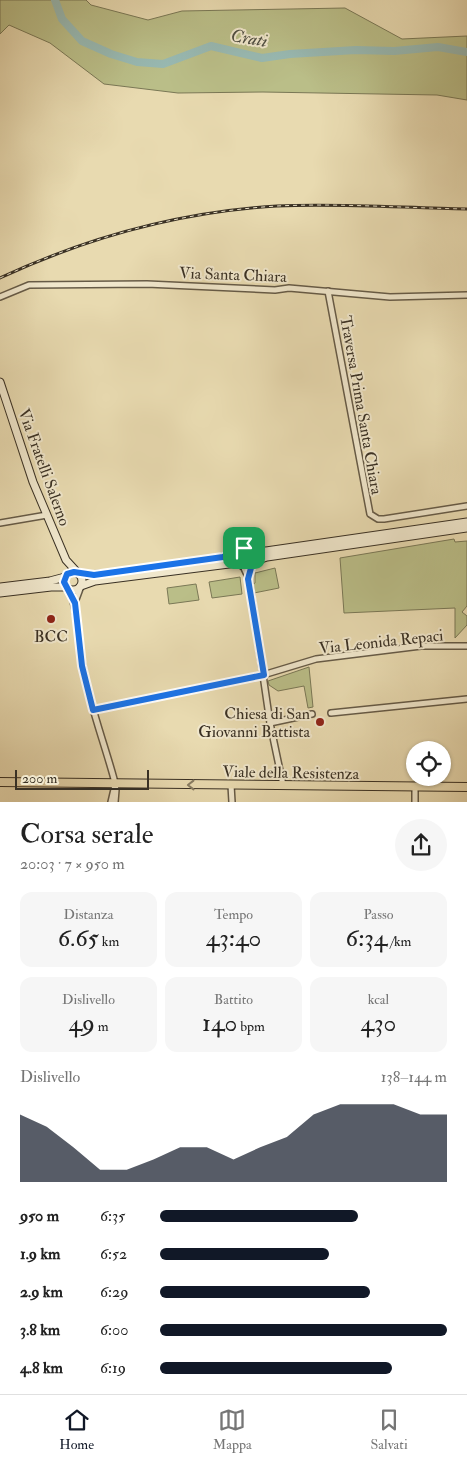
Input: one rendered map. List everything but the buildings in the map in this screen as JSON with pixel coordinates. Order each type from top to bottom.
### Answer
[{"type":"main road","name":"Viale della Resistenza","points":[[0,782],[467,788]]},
{"type":"street","name":"Via Santa Chiara","points":[[0,297],[29,285],[147,284],[328,291],[390,297],[467,295]]},
{"type":"street","name":"Traversa Prima Santa Chiara","points":[[328,291],[370,514],[378,519],[384,519],[467,506]]},
{"type":"street","name":"Via Fratelli Salerno","points":[[0,382],[20,444],[47,515],[66,560],[78,573]]},
{"type":"street","points":[[0,523],[47,515]]},
{"type":"street","points":[[0,587],[50,581],[78,573],[94,575],[223,557],[244,548],[266,551],[467,522]]},
{"type":"street","points":[[0,593],[51,587],[75,590],[94,581],[252,563],[266,557],[467,528]]},
{"type":"street","points":[[248,579],[253,554],[250,550]]},
{"type":"street","points":[[237,552],[240,564],[248,579],[270,723],[283,785]]},
{"type":"street","name":"Via Fratelli Salerno","points":[[66,560],[66,576]]},
{"type":"street","points":[[75,603],[82,578],[78,573]]},
{"type":"street","points":[[66,576],[64,582],[75,603],[82,666],[115,784],[114,802]]},
{"type":"street","name":"Via Leonida Repaci","points":[[93,710],[264,675],[316,659],[421,646],[467,646]]},
{"type":"street","points":[[331,713],[467,699]]},
{"type":"street","points":[[270,723],[312,714]]},
{"type":"street","points":[[111,802],[115,784]]},
{"type":"street","points":[[231,785],[232,802]]},
{"type":"street","points":[[415,788],[416,802]]},
{"type":"green space","points":[[0,0],[86,0],[91,5],[148,20],[182,11],[345,8],[402,39],[467,36],[467,100],[437,95],[263,92],[178,93],[104,84],[50,43],[9,25],[0,34]]},
{"type":"green space","points":[[454,539],[455,542],[467,541],[467,606],[462,612],[467,616],[467,625],[455,638],[455,608],[344,613],[340,558]]},
{"type":"green space","points":[[275,568],[279,588],[254,593],[255,573]]},
{"type":"green space","points":[[240,577],[242,594],[212,598],[209,582]]},
{"type":"green space","points":[[196,584],[199,600],[169,604],[167,588]]},
{"type":"green space","points":[[309,667],[313,707],[308,708],[304,686],[278,691],[269,685],[268,681]]},
{"type":"waterway","name":"Crati","points":[[55,0],[62,19],[82,41],[111,54],[137,62],[163,64],[211,46],[262,58],[290,54],[356,50],[394,51],[438,47],[467,52]]},
{"type":"railway","points":[[0,278],[33,263],[101,239],[135,229],[205,214],[241,209],[301,205],[467,209]]},
{"type":"place","name":"BCC","points":[[51,619]]},
{"type":"place","name":"Chiesa di San Giovanni Battista","points":[[320,722]]},
{"type":"route","points":[[244,548],[250,550],[254,557],[248,579],[264,675],[93,710],[82,666],[75,603],[64,582],[67,574],[77,572],[79,574],[94,575],[230,556],[244,548]]}]
